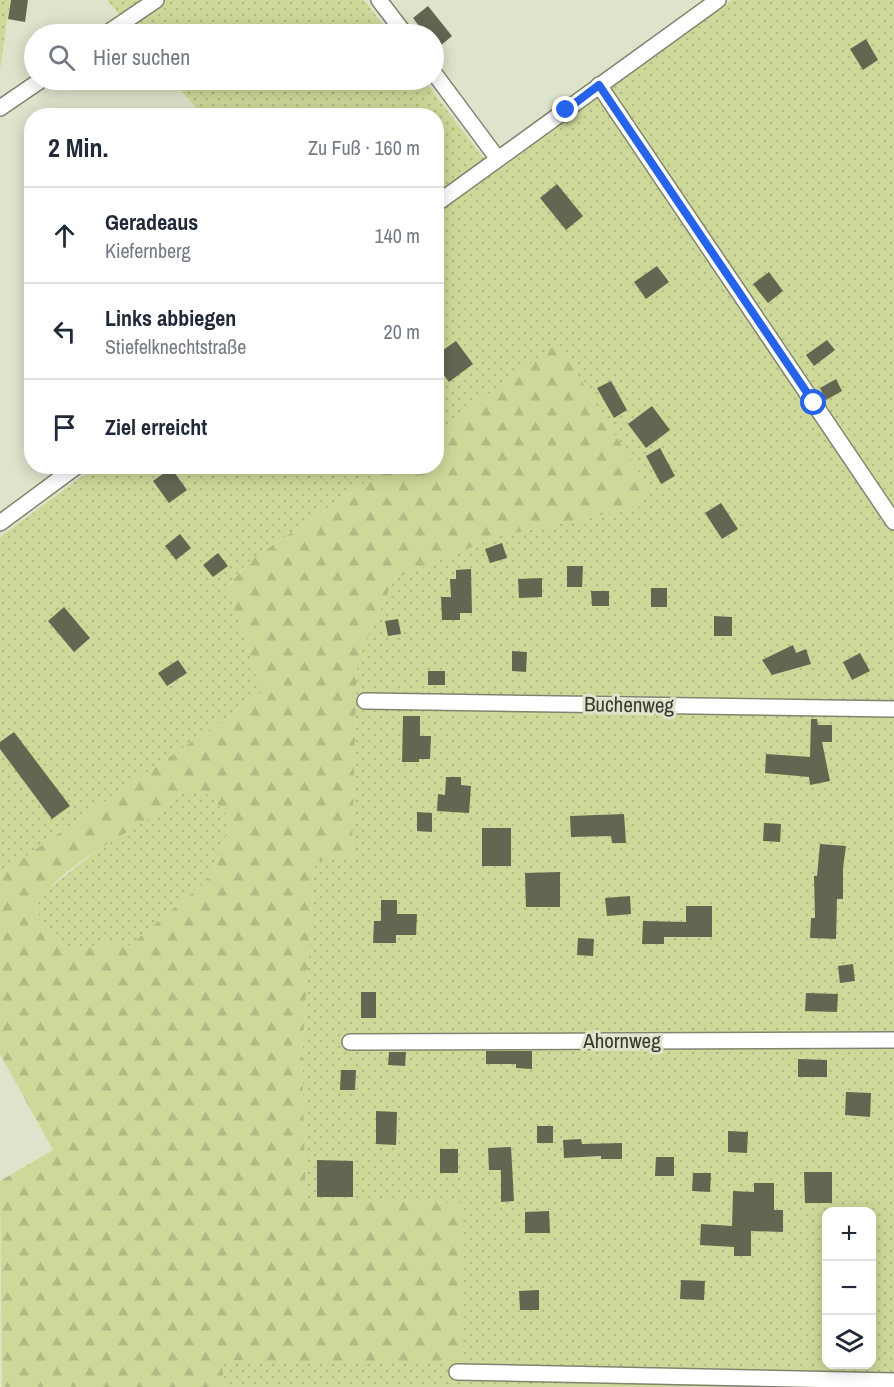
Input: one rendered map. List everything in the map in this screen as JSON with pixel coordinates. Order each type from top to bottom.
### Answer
[{"type":"street","points":[[121,24],[156,0]]},
{"type":"street","points":[[379,0],[397,24]]},
{"type":"street","points":[[444,198],[718,0]]},
{"type":"street","points":[[599,85],[894,522]]},
{"type":"street","points":[[444,86],[498,159]]},
{"type":"street","points":[[0,108],[26,90]]},
{"type":"street","points":[[0,523],[66,474]]},
{"type":"street","name":"Buchenweg","points":[[365,701],[894,709]]},
{"type":"street","name":"Ahornweg","points":[[350,1042],[894,1040]]},
{"type":"street","points":[[457,1372],[894,1381]]},
{"type":"green space","points":[[0,0],[10,0],[0,70]]},
{"type":"green space","points":[[107,0],[364,0],[382,24],[127,24]]},
{"type":"green space","points":[[732,0],[894,0],[894,1387],[225,1387],[220,1360],[463,1203],[306,1201],[302,1055],[315,859],[352,859],[357,662],[394,579],[499,536],[639,507],[558,344],[444,427],[444,108],[196,108],[181,90],[432,90],[494,172]]},
{"type":"green space","points":[[558,343],[650,491],[639,507],[499,536],[394,579],[357,662],[352,859],[315,860],[302,1055],[306,1200],[463,1203],[462,1364],[221,1360],[225,1387],[2,1387],[0,1181],[53,1150],[0,1054],[0,874],[262,693],[227,587],[252,559],[378,474],[444,474],[444,427]],"holes":[[[186,790],[210,795],[231,820],[211,877],[130,945],[109,943],[67,952],[35,910],[42,897],[68,871],[149,818]]]},
{"type":"green space","points":[[86,474],[378,474],[252,559],[227,586],[262,693],[0,874],[0,537]]},
{"type":"green space","points":[[186,790],[210,795],[231,820],[211,877],[130,945],[109,943],[67,952],[35,910],[41,895],[99,849],[150,817]]},
{"type":"building","points":[[11,0],[28,0],[25,22],[8,19]]},
{"type":"building","points":[[428,6],[442,24],[418,24],[413,18]]},
{"type":"building","points":[[444,26],[452,36],[444,43]]},
{"type":"building","points":[[866,39],[878,60],[863,70],[850,49]]},
{"type":"building","points":[[557,184],[583,216],[566,230],[540,198]]},
{"type":"building","points":[[657,266],[669,282],[646,299],[634,282]]},
{"type":"building","points":[[769,272],[783,291],[768,303],[753,284]]},
{"type":"building","points":[[827,340],[835,350],[814,366],[806,355]]},
{"type":"building","points":[[456,341],[473,364],[449,382],[444,375],[444,349]]},
{"type":"building","points":[[836,379],[842,391],[826,400],[820,388]]},
{"type":"building","points":[[611,381],[627,410],[614,418],[597,388]]},
{"type":"building","points":[[652,406],[670,430],[646,448],[628,424]]},
{"type":"building","points":[[660,448],[675,476],[661,484],[646,456]]},
{"type":"building","points":[[163,474],[175,474],[187,490],[169,503],[153,481]]},
{"type":"building","points":[[721,503],[738,529],[722,539],[705,513]]},
{"type":"building","points":[[180,534],[191,548],[176,560],[165,546]]},
{"type":"building","points":[[502,543],[507,558],[490,563],[485,549]]},
{"type":"building","points":[[218,553],[228,566],[213,577],[203,565]]},
{"type":"building","points":[[567,566],[583,566],[582,587],[567,587]]},
{"type":"building","points":[[471,569],[472,613],[460,613],[460,620],[442,620],[441,597],[451,597],[450,579],[456,579],[456,570]]},
{"type":"building","points":[[542,578],[542,597],[519,598],[518,579]]},
{"type":"building","points":[[651,588],[667,588],[667,607],[651,607]]},
{"type":"building","points":[[591,591],[609,591],[609,606],[592,606]]},
{"type":"building","points":[[64,607],[90,638],[74,652],[48,621]]},
{"type":"building","points":[[714,616],[732,617],[732,636],[714,636]]},
{"type":"building","points":[[398,619],[401,634],[388,636],[385,621]]},
{"type":"building","points":[[793,645],[796,653],[806,649],[811,664],[772,675],[762,660]]},
{"type":"building","points":[[512,651],[527,652],[526,672],[512,671]]},
{"type":"building","points":[[860,653],[870,671],[852,680],[843,662]]},
{"type":"building","points":[[178,660],[187,673],[167,686],[158,673]]},
{"type":"building","points":[[428,671],[445,671],[445,685],[428,685]]},
{"type":"building","points":[[403,716],[420,716],[420,736],[431,736],[430,759],[419,759],[419,762],[402,762]]},
{"type":"building","points":[[811,719],[817,719],[818,725],[832,725],[832,742],[822,742],[830,781],[810,785],[809,777],[765,773],[766,754],[810,757]]},
{"type":"building","points":[[14,732],[70,806],[52,819],[0,749],[0,742]]},
{"type":"building","points":[[446,777],[461,777],[461,785],[471,786],[469,813],[437,811],[438,794],[445,795]]},
{"type":"building","points":[[417,812],[432,813],[432,832],[417,831]]},
{"type":"building","points":[[624,814],[626,843],[612,843],[611,836],[571,837],[570,816]]},
{"type":"building","points":[[764,823],[781,824],[780,842],[763,841]]},
{"type":"building","points":[[482,828],[511,828],[511,866],[482,866]]},
{"type":"building","points":[[820,844],[846,846],[843,899],[837,899],[836,939],[810,938],[811,918],[815,918],[814,876],[817,876]]},
{"type":"building","points":[[560,872],[560,907],[526,907],[525,873]]},
{"type":"building","points":[[630,896],[631,914],[607,916],[605,898]]},
{"type":"building","points":[[381,900],[397,900],[397,914],[417,914],[416,935],[396,935],[396,943],[373,943],[374,921],[381,921]]},
{"type":"building","points":[[686,906],[712,906],[712,937],[664,937],[664,944],[642,944],[643,921],[686,922]]},
{"type":"building","points":[[578,938],[594,939],[593,956],[577,955]]},
{"type":"building","points":[[853,964],[855,981],[840,983],[838,966]]},
{"type":"building","points":[[361,992],[376,992],[376,1018],[361,1018]]},
{"type":"building","points":[[806,993],[838,994],[837,1012],[805,1011]]},
{"type":"building","points":[[486,1051],[532,1051],[532,1069],[516,1068],[516,1064],[486,1064]]},
{"type":"building","points":[[389,1052],[406,1052],[405,1066],[388,1065]]},
{"type":"building","points":[[798,1059],[827,1060],[827,1077],[798,1077]]},
{"type":"building","points":[[341,1070],[356,1070],[355,1090],[340,1090]]},
{"type":"building","points":[[846,1092],[871,1093],[870,1117],[845,1115]]},
{"type":"building","points":[[376,1111],[397,1112],[396,1145],[376,1144]]},
{"type":"building","points":[[537,1126],[553,1126],[553,1143],[537,1143]]},
{"type":"building","points":[[728,1131],[748,1132],[747,1153],[728,1152]]},
{"type":"building","points":[[581,1139],[582,1144],[622,1143],[622,1159],[601,1159],[601,1156],[564,1158],[563,1140]]},
{"type":"building","points":[[511,1147],[514,1201],[501,1202],[501,1170],[489,1170],[488,1148]]},
{"type":"building","points":[[440,1149],[458,1149],[458,1173],[440,1173]]},
{"type":"building","points":[[656,1157],[674,1157],[674,1176],[655,1176]]},
{"type":"building","points":[[317,1160],[353,1161],[353,1197],[317,1197]]},
{"type":"building","points":[[804,1172],[832,1172],[832,1203],[805,1203]]},
{"type":"building","points":[[693,1173],[711,1173],[710,1192],[692,1191]]},
{"type":"building","points":[[754,1183],[774,1183],[774,1210],[783,1210],[783,1232],[751,1231],[751,1256],[734,1256],[734,1247],[700,1245],[701,1224],[732,1226],[733,1191],[754,1192]]},
{"type":"building","points":[[549,1211],[550,1233],[525,1233],[525,1212]]},
{"type":"building","points":[[681,1280],[705,1281],[704,1300],[680,1299]]},
{"type":"building","points":[[539,1290],[539,1310],[520,1310],[519,1291]]},
{"type":"route","points":[[566,110],[599,85],[814,403]]}]
